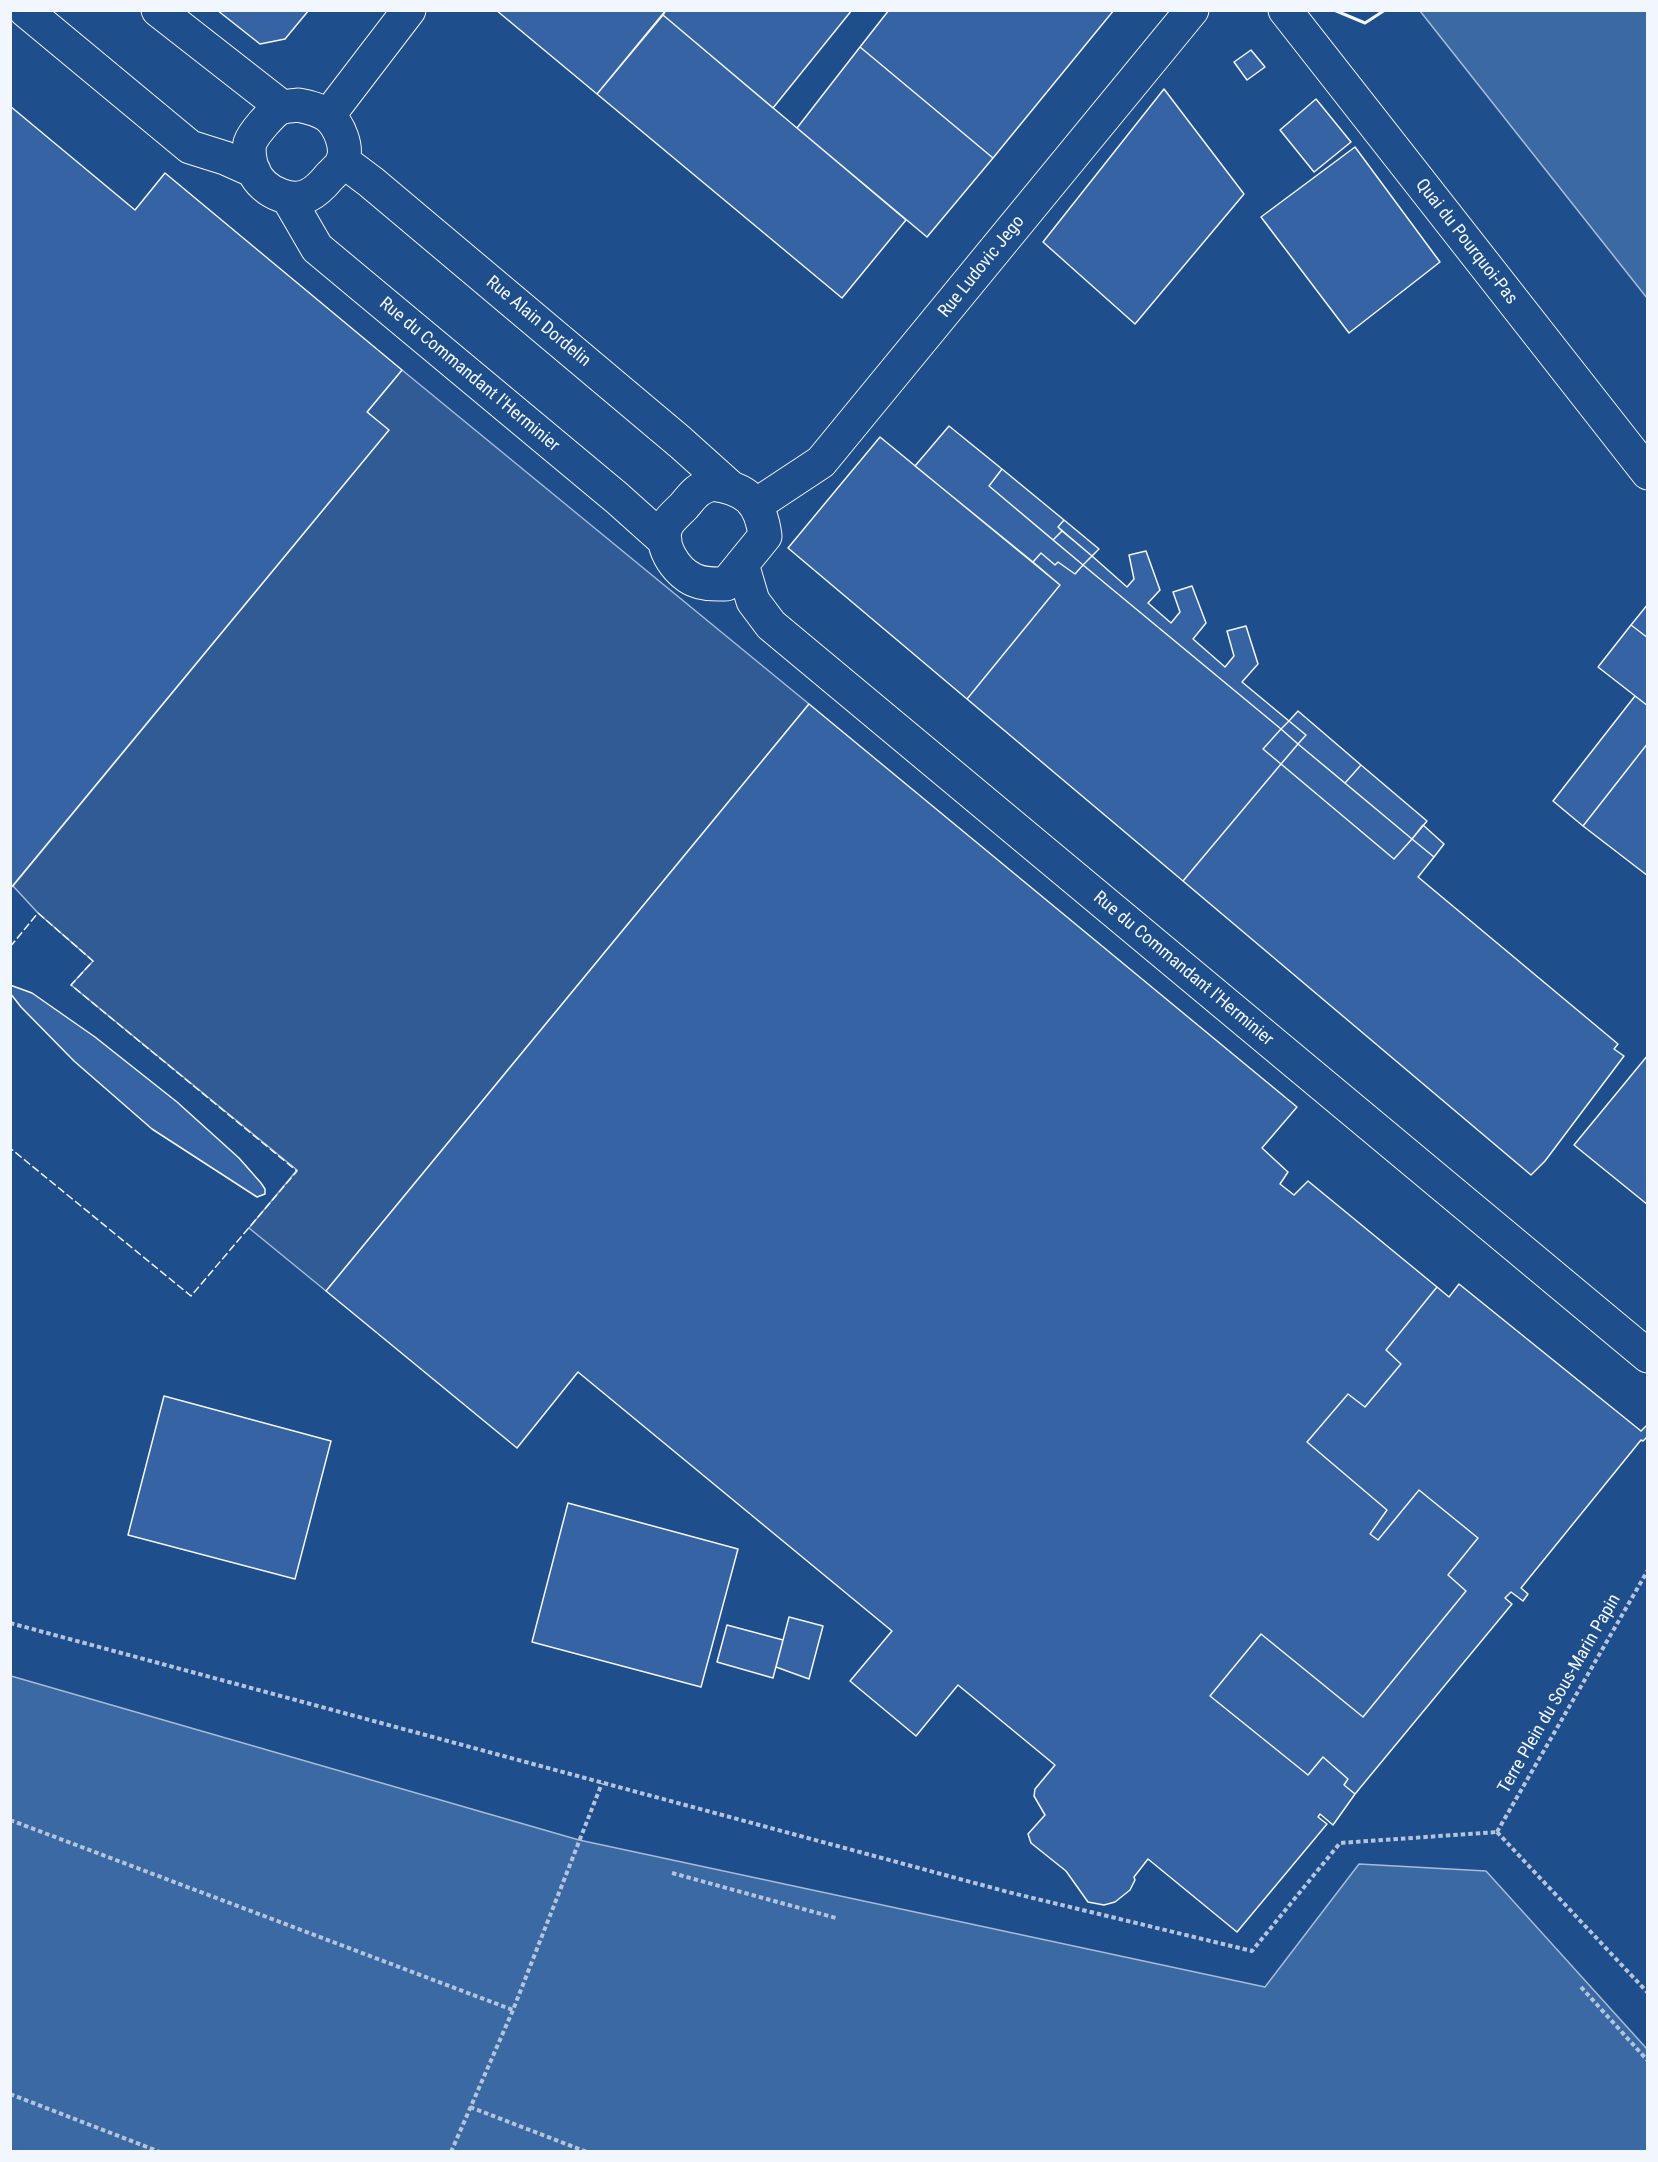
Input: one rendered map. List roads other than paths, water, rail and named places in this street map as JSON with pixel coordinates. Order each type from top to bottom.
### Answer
[{"type":"street","points":[[25,10],[190,147],[225,158],[254,171]]},
{"type":"street","points":[[158,10],[282,107]]},
{"type":"street","points":[[328,116],[409,10]]},
{"type":"street","name":"Rue Ludovic Jego","points":[[756,504],[821,462],[1192,10]]},
{"type":"street","name":"Quai du Pourquoi-Pas","points":[[1286,10],[1647,472]]},
{"type":"street","points":[[298,105],[314,108],[328,116],[338,129],[344,144],[343,161],[316,192],[303,199],[288,198],[273,193],[262,184],[254,171],[250,157],[250,142],[272,113],[282,107],[298,105]]},
{"type":"street","name":"Rue Alain Dordelin","points":[[343,161],[662,426],[729,486]]},
{"type":"street","name":"Rue du Commandant l'Herminier","points":[[288,198],[317,248],[617,498],[665,541]]},
{"type":"street","points":[[712,484],[729,486],[744,493],[756,504],[763,519],[765,536],[726,584],[709,585],[694,580],[680,571],[670,557],[665,541],[667,524],[699,489],[712,484]]},
{"type":"street","name":"Rue du Commandant l'Herminier","points":[[742,564],[753,601],[771,625],[1647,1356]]}]
